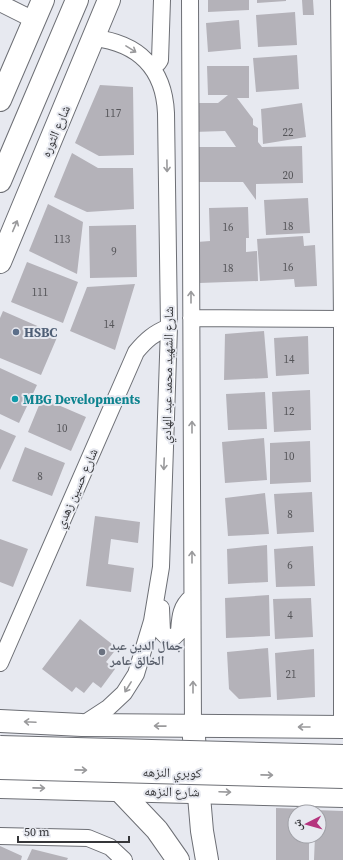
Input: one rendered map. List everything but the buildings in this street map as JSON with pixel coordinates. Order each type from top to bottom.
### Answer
[{"type":"main road","points":[[0,100],[43,0]]},
{"type":"main road","points":[[0,181],[77,0]]},
{"type":"main road","name":"شارع الثوره","points":[[0,262],[109,0]]},
{"type":"main road","points":[[0,721],[82,725],[343,727]]},
{"type":"main road","points":[[193,726],[198,791],[206,858]]},
{"type":"main road","name":"كوبري النزهه","points":[[0,747],[343,756]]},
{"type":"main road","name":"كوبري النزهه","points":[[0,768],[343,777]]},
{"type":"main road","name":"شارع النزهه","points":[[0,787],[343,796]]},
{"type":"main road","points":[[119,790],[157,830],[178,860]]},
{"type":"main road","points":[[183,860],[188,855],[194,853],[206,858]]},
{"type":"street","points":[[150,64],[158,63],[160,60],[162,0]]},
{"type":"street","name":"شارع الشهيد محمد عبد الهادي","points":[[190,0],[193,726]]},
{"type":"street","points":[[339,0],[343,319],[343,727]]},
{"type":"street","points":[[0,3],[34,20]]},
{"type":"street","name":"شارع الشهيد محمد عبد الهادي","points":[[82,725],[114,703],[124,693],[136,674],[152,621],[161,567],[169,327],[165,102],[160,82],[150,64],[135,50],[126,45],[106,39],[94,38]]},
{"type":"street","points":[[191,318],[343,319]]},
{"type":"street","name":"شارع حسين زهدي","points":[[0,663],[136,352],[144,342],[156,332],[169,327]]},
{"type":"street","points":[[156,596],[161,609],[162,632],[170,638],[177,635],[179,632],[181,612],[187,601],[192,597]]},
{"type":"street","points":[[0,836],[88,838],[110,847],[124,860]]},
{"type":"place","name":"HSBC","points":[[16,332]]},
{"type":"place","name":"MBG Developments","points":[[15,399]]},
{"type":"place","name":"جمال الدين عبد الخالق عامر","points":[[102,652]]}]
